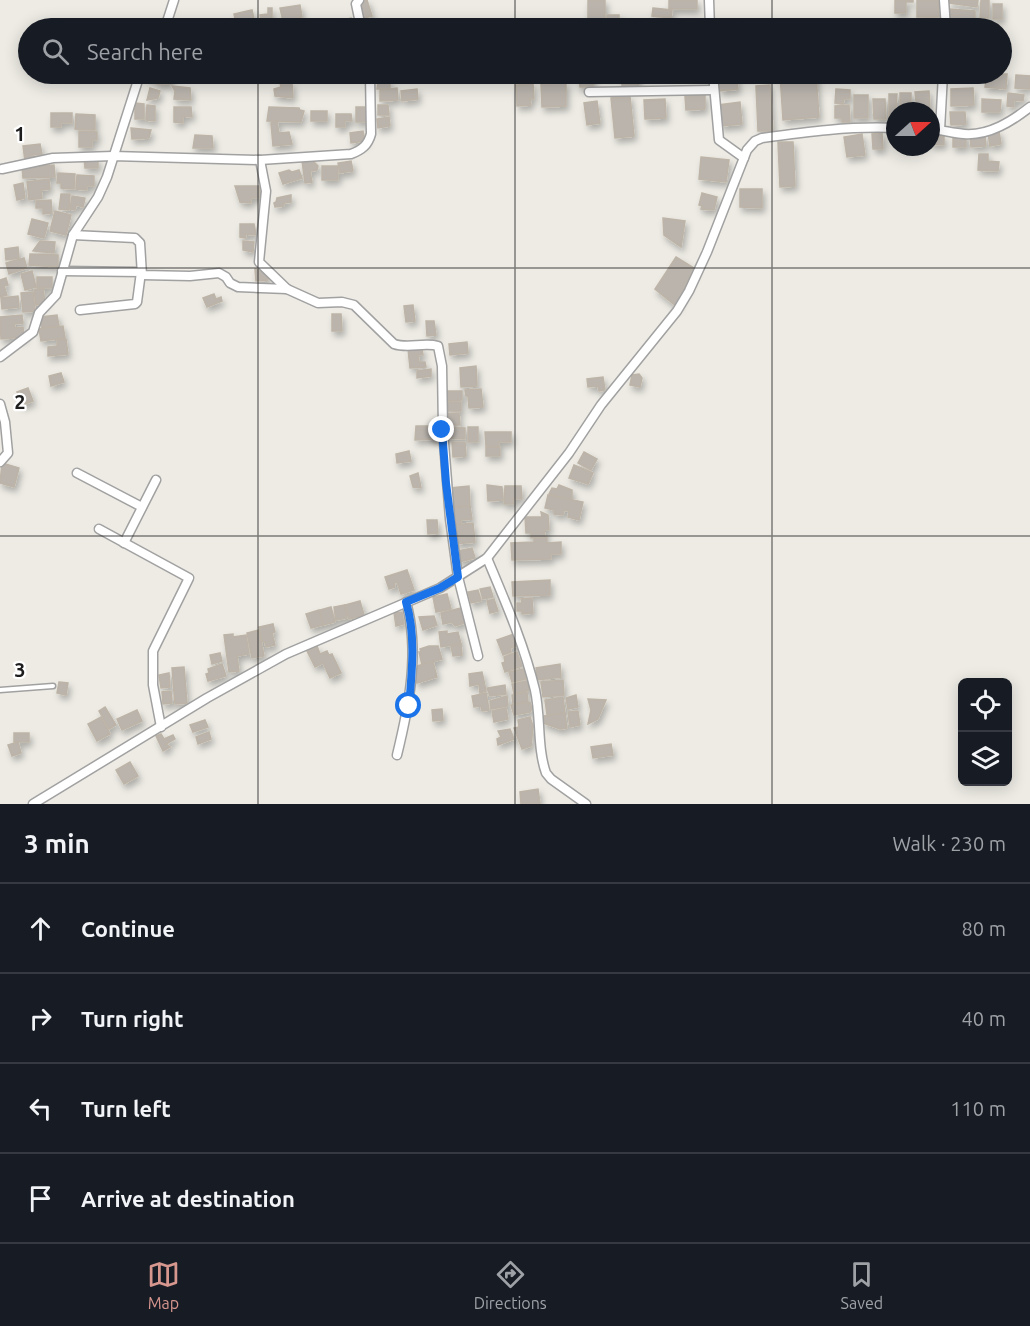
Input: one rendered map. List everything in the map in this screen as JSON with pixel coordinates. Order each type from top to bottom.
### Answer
[{"type":"street","points":[[168,18],[174,0]]},
{"type":"street","points":[[359,0],[356,4],[359,18]]},
{"type":"street","points":[[708,0],[709,18]]},
{"type":"street","points":[[944,0],[945,18]]},
{"type":"street","points":[[0,357],[33,332],[39,313],[53,300],[58,290],[73,235],[98,197],[138,84]]},
{"type":"street","points":[[2,169],[53,158],[113,156],[260,160],[351,154],[363,148],[371,134],[370,84]]},
{"type":"street","points":[[714,84],[720,140],[744,158]]},
{"type":"street","points":[[939,102],[942,84]]},
{"type":"street","points":[[589,92],[714,90]]},
{"type":"street","points":[[940,130],[966,134],[976,133],[1005,124],[1030,107]]},
{"type":"street","points":[[33,804],[207,698],[286,654],[440,588],[487,558],[569,453],[601,405],[677,311],[708,252],[744,158],[754,141],[762,138],[849,128],[886,128]]},
{"type":"street","points":[[260,160],[266,191],[259,262],[287,289],[318,303],[351,303],[398,345],[438,346],[442,366],[442,430],[446,483],[458,577],[478,656]]},
{"type":"street","points":[[73,235],[135,238],[140,243],[141,272],[135,304],[80,310]]},
{"type":"street","points":[[62,271],[141,272],[146,276],[219,273],[230,283],[238,286],[287,289]]},
{"type":"street","points":[[0,404],[5,422],[8,453],[0,462]]},
{"type":"street","points":[[77,472],[142,507]]},
{"type":"street","points":[[124,543],[156,480]]},
{"type":"street","points":[[99,529],[189,578],[153,651],[153,685],[161,726]]},
{"type":"street","points":[[487,558],[514,621],[527,661],[535,692],[546,773],[586,804]]},
{"type":"street","points":[[397,755],[409,706],[412,667],[410,616],[406,602]]},
{"type":"lane","points":[[0,690],[53,686]]},
{"type":"building","points":[[367,0],[372,16],[364,18],[357,4]]},
{"type":"building","points":[[588,0],[605,0],[605,18],[588,18]]},
{"type":"building","points":[[669,0],[697,0],[697,9],[669,9]]},
{"type":"building","points":[[895,0],[913,0],[913,2],[906,2],[906,13],[895,13]]},
{"type":"building","points":[[917,0],[938,0],[939,17],[917,17]]},
{"type":"building","points":[[949,0],[978,0],[977,7],[949,3]]},
{"type":"building","points":[[981,0],[989,0],[989,18],[980,18]]},
{"type":"building","points":[[993,4],[1002,4],[1002,18],[993,18]]},
{"type":"building","points":[[300,5],[302,17],[282,18],[280,8]]},
{"type":"building","points":[[268,8],[272,8],[272,18],[260,18],[260,15],[268,14]]},
{"type":"building","points":[[653,8],[672,10],[671,18],[652,16]]},
{"type":"building","points":[[949,9],[975,11],[975,18],[948,18]]},
{"type":"building","points":[[252,10],[254,18],[235,18],[234,14]]},
{"type":"building","points":[[607,15],[619,15],[619,18],[607,18]]},
{"type":"building","points":[[1016,75],[1030,76],[1030,89],[1015,88]]},
{"type":"building","points":[[280,84],[292,84],[293,98],[275,96],[274,89],[281,87]]},
{"type":"building","points":[[378,84],[390,84],[390,89],[377,89]]},
{"type":"building","points":[[533,84],[534,99],[530,99],[531,105],[517,106],[516,85]]},
{"type":"building","points":[[541,84],[566,84],[566,106],[542,107]]},
{"type":"building","points":[[580,84],[593,84],[593,87],[580,87]]},
{"type":"building","points":[[622,84],[639,84],[639,87],[622,87]]},
{"type":"building","points":[[719,84],[737,84],[738,89],[720,91]]},
{"type":"building","points":[[781,84],[817,84],[819,117],[783,120]]},
{"type":"building","points":[[985,84],[1006,84],[1006,89],[985,87]]},
{"type":"building","points":[[770,85],[773,131],[758,131],[756,86]]},
{"type":"building","points":[[172,86],[190,88],[191,100],[174,99],[175,91]]},
{"type":"building","points":[[150,88],[160,91],[158,98],[147,100]]},
{"type":"building","points":[[397,88],[398,100],[380,101],[380,90]]},
{"type":"building","points":[[973,88],[974,105],[951,106],[951,89]]},
{"type":"building","points":[[417,89],[418,99],[402,101],[401,91]]},
{"type":"building","points":[[836,89],[850,90],[850,99],[844,99],[843,104],[835,103]]},
{"type":"building","points":[[929,91],[930,102],[916,102],[915,92]]},
{"type":"building","points":[[900,93],[911,93],[911,102],[900,102]]},
{"type":"building","points":[[1008,93],[1024,95],[1023,101],[1014,100],[1014,107],[1007,106]]},
{"type":"building","points":[[889,94],[897,94],[896,102],[889,102]]},
{"type":"building","points":[[705,95],[705,109],[686,110],[685,96]]},
{"type":"building","points":[[854,95],[868,95],[868,118],[854,118]]},
{"type":"building","points":[[630,96],[634,136],[615,138],[611,98]]},
{"type":"building","points":[[665,99],[666,118],[645,119],[644,100]]},
{"type":"building","points":[[873,99],[885,99],[886,119],[874,119]]},
{"type":"building","points":[[982,99],[1001,100],[1000,112],[982,112]]},
{"type":"building","points":[[597,101],[600,123],[587,125],[584,103]]},
{"type":"building","points":[[740,102],[742,124],[721,126],[718,105]]},
{"type":"building","points":[[135,103],[144,104],[144,119],[135,119]]},
{"type":"building","points":[[147,105],[155,106],[155,121],[146,120]]},
{"type":"building","points":[[378,105],[388,105],[389,115],[378,115]]},
{"type":"building","points":[[849,105],[850,122],[842,122],[842,118],[835,118],[835,106]]},
{"type":"building","points":[[174,107],[191,107],[192,117],[183,116],[183,123],[174,122]]},
{"type":"building","points":[[269,107],[299,108],[304,111],[301,122],[267,121]]},
{"type":"building","points":[[356,107],[369,107],[369,122],[356,122]]},
{"type":"building","points":[[311,111],[327,111],[327,121],[311,121]]},
{"type":"building","points":[[950,112],[965,112],[966,124],[951,125]]},
{"type":"building","points":[[51,113],[72,113],[72,123],[61,123],[61,127],[51,127]]},
{"type":"building","points":[[76,114],[95,115],[95,130],[75,129]]},
{"type":"building","points":[[336,114],[351,114],[352,121],[345,121],[345,127],[336,127]]},
{"type":"building","points":[[389,117],[390,126],[378,128],[377,119]]},
{"type":"building","points":[[277,121],[279,133],[289,132],[292,144],[273,146],[271,123]]},
{"type":"building","points":[[131,128],[151,130],[149,138],[132,139]]},
{"type":"building","points":[[79,131],[97,132],[97,140],[92,140],[92,147],[79,147]]},
{"type":"building","points":[[363,131],[365,141],[351,143],[350,133]]},
{"type":"building","points":[[999,131],[1001,144],[990,146],[988,133]]},
{"type":"building","points":[[882,133],[883,149],[873,149],[872,134]]},
{"type":"building","points":[[862,134],[865,155],[847,157],[844,137]]},
{"type":"building","points":[[953,134],[966,134],[966,147],[953,147]]},
{"type":"building","points":[[195,135],[212,136],[213,148],[193,148]]},
{"type":"building","points":[[940,136],[944,136],[944,145],[940,145]]},
{"type":"building","points":[[985,136],[986,146],[971,147],[970,137]]},
{"type":"building","points":[[778,142],[793,142],[795,186],[780,187]]},
{"type":"building","points":[[40,144],[42,154],[32,155],[32,160],[25,161],[23,146]]},
{"type":"building","points":[[979,154],[988,154],[988,161],[999,162],[998,171],[978,170]]},
{"type":"building","points":[[701,157],[729,160],[726,182],[699,179]]},
{"type":"building","points":[[84,159],[98,159],[98,168],[85,168]]},
{"type":"building","points":[[312,160],[318,166],[317,170],[310,171],[312,182],[305,183],[302,161]]},
{"type":"building","points":[[351,161],[353,171],[340,173],[338,163]]},
{"type":"building","points":[[54,165],[55,177],[23,178],[22,167]]},
{"type":"building","points":[[322,166],[338,166],[338,180],[322,180]]},
{"type":"building","points":[[289,170],[292,172],[299,170],[302,178],[283,184],[279,173]]},
{"type":"building","points":[[58,173],[75,174],[74,189],[61,188],[61,183],[57,183]]},
{"type":"building","points":[[77,175],[94,176],[94,186],[87,186],[87,190],[76,189]]},
{"type":"building","points":[[49,179],[50,189],[41,190],[42,198],[29,200],[27,182]]},
{"type":"building","points":[[23,183],[25,198],[17,200],[14,185]]},
{"type":"building","points":[[235,186],[259,186],[261,198],[251,198],[251,203],[240,202]]},
{"type":"building","points":[[740,189],[762,189],[762,208],[740,207]]},
{"type":"building","points":[[702,193],[717,197],[714,210],[701,209],[702,206],[699,205]]},
{"type":"building","points":[[61,194],[70,194],[69,210],[59,209]]},
{"type":"building","points":[[291,195],[291,202],[275,207],[274,203],[277,198]]},
{"type":"building","points":[[72,196],[85,198],[83,207],[76,205],[75,210],[70,209]]},
{"type":"building","points":[[51,200],[52,213],[43,214],[43,208],[36,208],[36,201]]},
{"type":"building","points":[[55,211],[71,215],[66,235],[50,231]]},
{"type":"building","points":[[663,218],[685,221],[681,247],[664,235]]},
{"type":"building","points":[[32,219],[48,223],[44,238],[28,234]]},
{"type":"building","points":[[240,224],[254,224],[256,235],[245,234],[246,238],[240,237]]},
{"type":"building","points":[[40,241],[55,242],[54,253],[33,251]]},
{"type":"building","points":[[243,241],[254,242],[253,252],[243,250]]},
{"type":"building","points":[[18,247],[19,258],[6,260],[5,249]]},
{"type":"building","points":[[30,254],[58,255],[58,267],[29,265]]},
{"type":"building","points":[[676,257],[694,268],[676,306],[655,289]]},
{"type":"building","points":[[24,258],[27,268],[9,274],[6,263]]},
{"type":"building","points":[[255,269],[263,270],[268,274],[268,280],[256,281]]},
{"type":"building","points":[[32,271],[36,287],[25,290],[21,274]]},
{"type":"building","points":[[37,277],[52,277],[52,288],[37,288]]},
{"type":"building","points":[[6,278],[8,285],[4,286],[7,295],[0,297],[0,280]]},
{"type":"building","points":[[43,288],[45,303],[36,305],[34,290]]},
{"type":"building","points":[[33,292],[35,311],[23,312],[21,293]]},
{"type":"building","points":[[214,294],[216,299],[221,297],[222,301],[207,307],[203,298]]},
{"type":"building","points":[[18,296],[19,307],[2,309],[1,298]]},
{"type":"building","points":[[413,305],[415,321],[406,322],[404,306]]},
{"type":"building","points":[[332,314],[341,314],[342,331],[332,331]]},
{"type":"building","points":[[22,315],[23,323],[14,324],[15,328],[23,327],[24,337],[1,339],[0,317]]},
{"type":"building","points":[[57,315],[59,326],[42,328],[40,317]]},
{"type":"building","points":[[426,321],[434,321],[436,335],[427,336]]},
{"type":"building","points":[[63,326],[65,338],[41,341],[39,329]]},
{"type":"building","points":[[66,339],[68,354],[48,356],[48,347],[57,346],[57,340]]},
{"type":"building","points":[[467,342],[468,353],[450,355],[449,344]]},
{"type":"building","points":[[422,348],[423,355],[418,355],[419,362],[425,362],[426,367],[410,368],[408,349]]},
{"type":"building","points":[[476,366],[477,386],[461,387],[460,368]]},
{"type":"building","points":[[431,369],[431,376],[417,378],[417,371]]},
{"type":"building","points":[[61,373],[64,382],[51,386],[49,376]]},
{"type":"building","points":[[639,374],[642,378],[640,387],[630,385],[632,375]]},
{"type":"building","points":[[603,377],[605,390],[599,391],[598,386],[588,387],[587,379]]},
{"type":"building","points":[[28,388],[33,401],[22,405],[17,392]]},
{"type":"building","points":[[481,389],[483,407],[469,408],[465,390]]},
{"type":"building","points":[[447,391],[462,391],[462,400],[447,401]]},
{"type":"building","points":[[445,402],[461,402],[461,411],[445,411]]},
{"type":"building","points":[[459,413],[460,425],[447,425],[446,414]]},
{"type":"building","points":[[416,426],[436,426],[437,439],[415,440]]},
{"type":"building","points":[[447,427],[465,428],[465,439],[446,438]]},
{"type":"building","points":[[468,427],[478,427],[478,442],[468,442]]},
{"type":"building","points":[[485,432],[511,432],[511,442],[499,442],[499,446],[486,446]]},
{"type":"building","points":[[452,442],[465,442],[466,456],[453,457]]},
{"type":"building","points":[[486,447],[500,447],[500,456],[486,456]]},
{"type":"building","points":[[409,451],[411,461],[397,463],[396,454]]},
{"type":"building","points":[[584,452],[597,459],[591,470],[578,463]]},
{"type":"building","points":[[2,463],[19,468],[14,487],[0,483]]},
{"type":"building","points":[[574,465],[593,473],[588,484],[569,478]]},
{"type":"building","points":[[418,473],[421,488],[413,487],[410,476]]},
{"type":"building","points":[[487,485],[502,487],[503,500],[488,501]]},
{"type":"building","points":[[559,485],[572,490],[572,500],[549,494],[552,488],[557,489]]},
{"type":"building","points":[[469,486],[470,506],[452,507],[450,488]]},
{"type":"building","points":[[505,486],[521,486],[522,499],[513,499],[514,504],[504,504]]},
{"type":"building","points":[[548,495],[583,502],[579,520],[568,517],[569,511],[564,510],[563,515],[554,514],[554,510],[545,508]]},
{"type":"building","points":[[470,506],[472,519],[461,520],[461,524],[455,524],[453,508]]},
{"type":"building","points":[[541,512],[548,515],[549,530],[544,530],[545,537],[531,538],[531,533],[526,533],[525,517],[542,517]]},
{"type":"building","points":[[427,520],[437,520],[438,533],[428,534]]},
{"type":"building","points":[[473,523],[475,542],[456,544],[454,525]]},
{"type":"building","points":[[547,537],[547,543],[561,542],[561,554],[551,554],[551,559],[512,560],[511,543],[534,542],[534,538]]},
{"type":"building","points":[[472,548],[475,558],[459,562],[457,551]]},
{"type":"building","points":[[407,570],[414,590],[401,594],[397,582],[394,583],[395,587],[389,589],[385,577]]},
{"type":"building","points":[[550,580],[550,595],[513,596],[512,582]]},
{"type":"building","points":[[490,587],[493,597],[483,599],[480,589]]},
{"type":"building","points":[[478,590],[481,601],[471,603],[468,592]]},
{"type":"building","points":[[447,594],[451,609],[436,612],[433,597]]},
{"type":"building","points":[[532,598],[533,613],[522,614],[522,611],[517,611],[517,603],[522,603],[521,599]]},
{"type":"building","points":[[494,599],[498,611],[490,613],[487,601]]},
{"type":"building","points":[[360,601],[364,615],[349,619],[345,605]]},
{"type":"building","points":[[345,605],[347,618],[336,620],[334,607]]},
{"type":"building","points":[[331,607],[335,622],[323,625],[320,610]]},
{"type":"building","points":[[461,608],[465,623],[455,626],[452,622],[443,624],[441,613]]},
{"type":"building","points":[[319,610],[323,625],[311,628],[306,614]]},
{"type":"building","points":[[402,612],[404,624],[396,626],[394,613]]},
{"type":"building","points":[[434,616],[437,625],[423,630],[419,617]]},
{"type":"building","points":[[273,624],[275,632],[272,633],[275,645],[266,647],[265,642],[262,642],[259,627]]},
{"type":"building","points":[[259,630],[264,656],[252,658],[247,633]]},
{"type":"building","points":[[447,631],[447,634],[458,632],[461,644],[441,647],[439,632]]},
{"type":"building","points":[[233,634],[233,637],[246,635],[249,654],[237,656],[239,671],[229,672],[224,635]]},
{"type":"building","points":[[514,634],[518,646],[510,648],[511,652],[503,655],[497,640]]},
{"type":"building","points":[[461,644],[462,655],[453,656],[451,646]]},
{"type":"building","points":[[317,646],[320,654],[327,651],[329,655],[332,654],[341,673],[330,678],[323,663],[315,667],[307,651]]},
{"type":"building","points":[[438,646],[442,659],[422,665],[420,649]]},
{"type":"building","points":[[517,652],[522,666],[505,672],[502,663],[505,662],[504,657]]},
{"type":"building","points":[[220,653],[222,661],[212,664],[210,655]]},
{"type":"building","points":[[433,662],[437,677],[417,683],[414,672],[417,671],[416,666]]},
{"type":"building","points":[[222,664],[226,676],[208,681],[206,674],[209,673],[208,669]]},
{"type":"building","points":[[560,664],[561,677],[537,680],[536,668]]},
{"type":"building","points":[[184,667],[187,703],[175,704],[172,668]]},
{"type":"building","points":[[524,669],[526,679],[512,682],[509,672]]},
{"type":"building","points":[[482,672],[486,691],[480,693],[479,684],[470,686],[469,674]]},
{"type":"building","points":[[169,673],[170,687],[161,688],[159,675]]},
{"type":"building","points":[[563,680],[564,695],[543,697],[541,682]]},
{"type":"building","points":[[527,681],[529,690],[514,694],[512,684]]},
{"type":"building","points":[[59,682],[68,683],[66,695],[57,693]]},
{"type":"building","points":[[505,685],[506,694],[490,696],[487,688]]},
{"type":"building","points":[[171,691],[172,703],[163,704],[162,692]]},
{"type":"building","points":[[527,692],[528,702],[513,704],[512,695]]},
{"type":"building","points":[[486,693],[489,710],[482,711],[481,706],[474,707],[472,696]]},
{"type":"building","points":[[576,695],[578,707],[568,709],[566,698]]},
{"type":"building","points":[[507,696],[508,706],[491,709],[490,701]]},
{"type":"building","points":[[563,697],[565,713],[547,715],[545,700]]},
{"type":"building","points":[[588,699],[606,700],[598,719],[588,724],[591,710]]},
{"type":"building","points":[[530,702],[532,709],[530,712],[514,715],[511,705]]},
{"type":"building","points":[[105,707],[116,725],[109,729],[99,711]]},
{"type":"building","points":[[506,708],[508,719],[494,722],[492,711]]},
{"type":"building","points":[[442,709],[443,720],[433,721],[432,710]]},
{"type":"building","points":[[137,710],[142,721],[122,730],[117,719]]},
{"type":"building","points":[[578,711],[580,725],[570,727],[568,712]]},
{"type":"building","points":[[565,713],[567,728],[560,729],[543,723],[544,716]]},
{"type":"building","points":[[101,717],[110,734],[97,741],[88,724]]},
{"type":"building","points":[[530,717],[533,726],[531,746],[522,749],[514,728],[519,727],[518,720]]},
{"type":"building","points":[[205,720],[208,727],[193,732],[190,725]]},
{"type":"building","points":[[510,729],[514,739],[498,745],[497,739],[501,737],[498,731]]},
{"type":"building","points":[[209,732],[211,739],[198,744],[196,737]]},
{"type":"building","points":[[14,733],[29,733],[29,742],[14,742]]},
{"type":"building","points":[[161,734],[164,739],[173,735],[175,739],[166,744],[170,747],[163,751],[156,736]]},
{"type":"building","points":[[18,742],[21,753],[12,756],[8,745]]},
{"type":"building","points":[[611,744],[613,755],[593,758],[591,747]]},
{"type":"building","points":[[130,762],[138,776],[124,784],[116,770]]},
{"type":"building","points":[[538,789],[540,804],[521,804],[520,792]]},
{"type":"route","points":[[409,706],[412,667],[411,632],[406,602],[440,588],[458,577],[442,430]]}]
